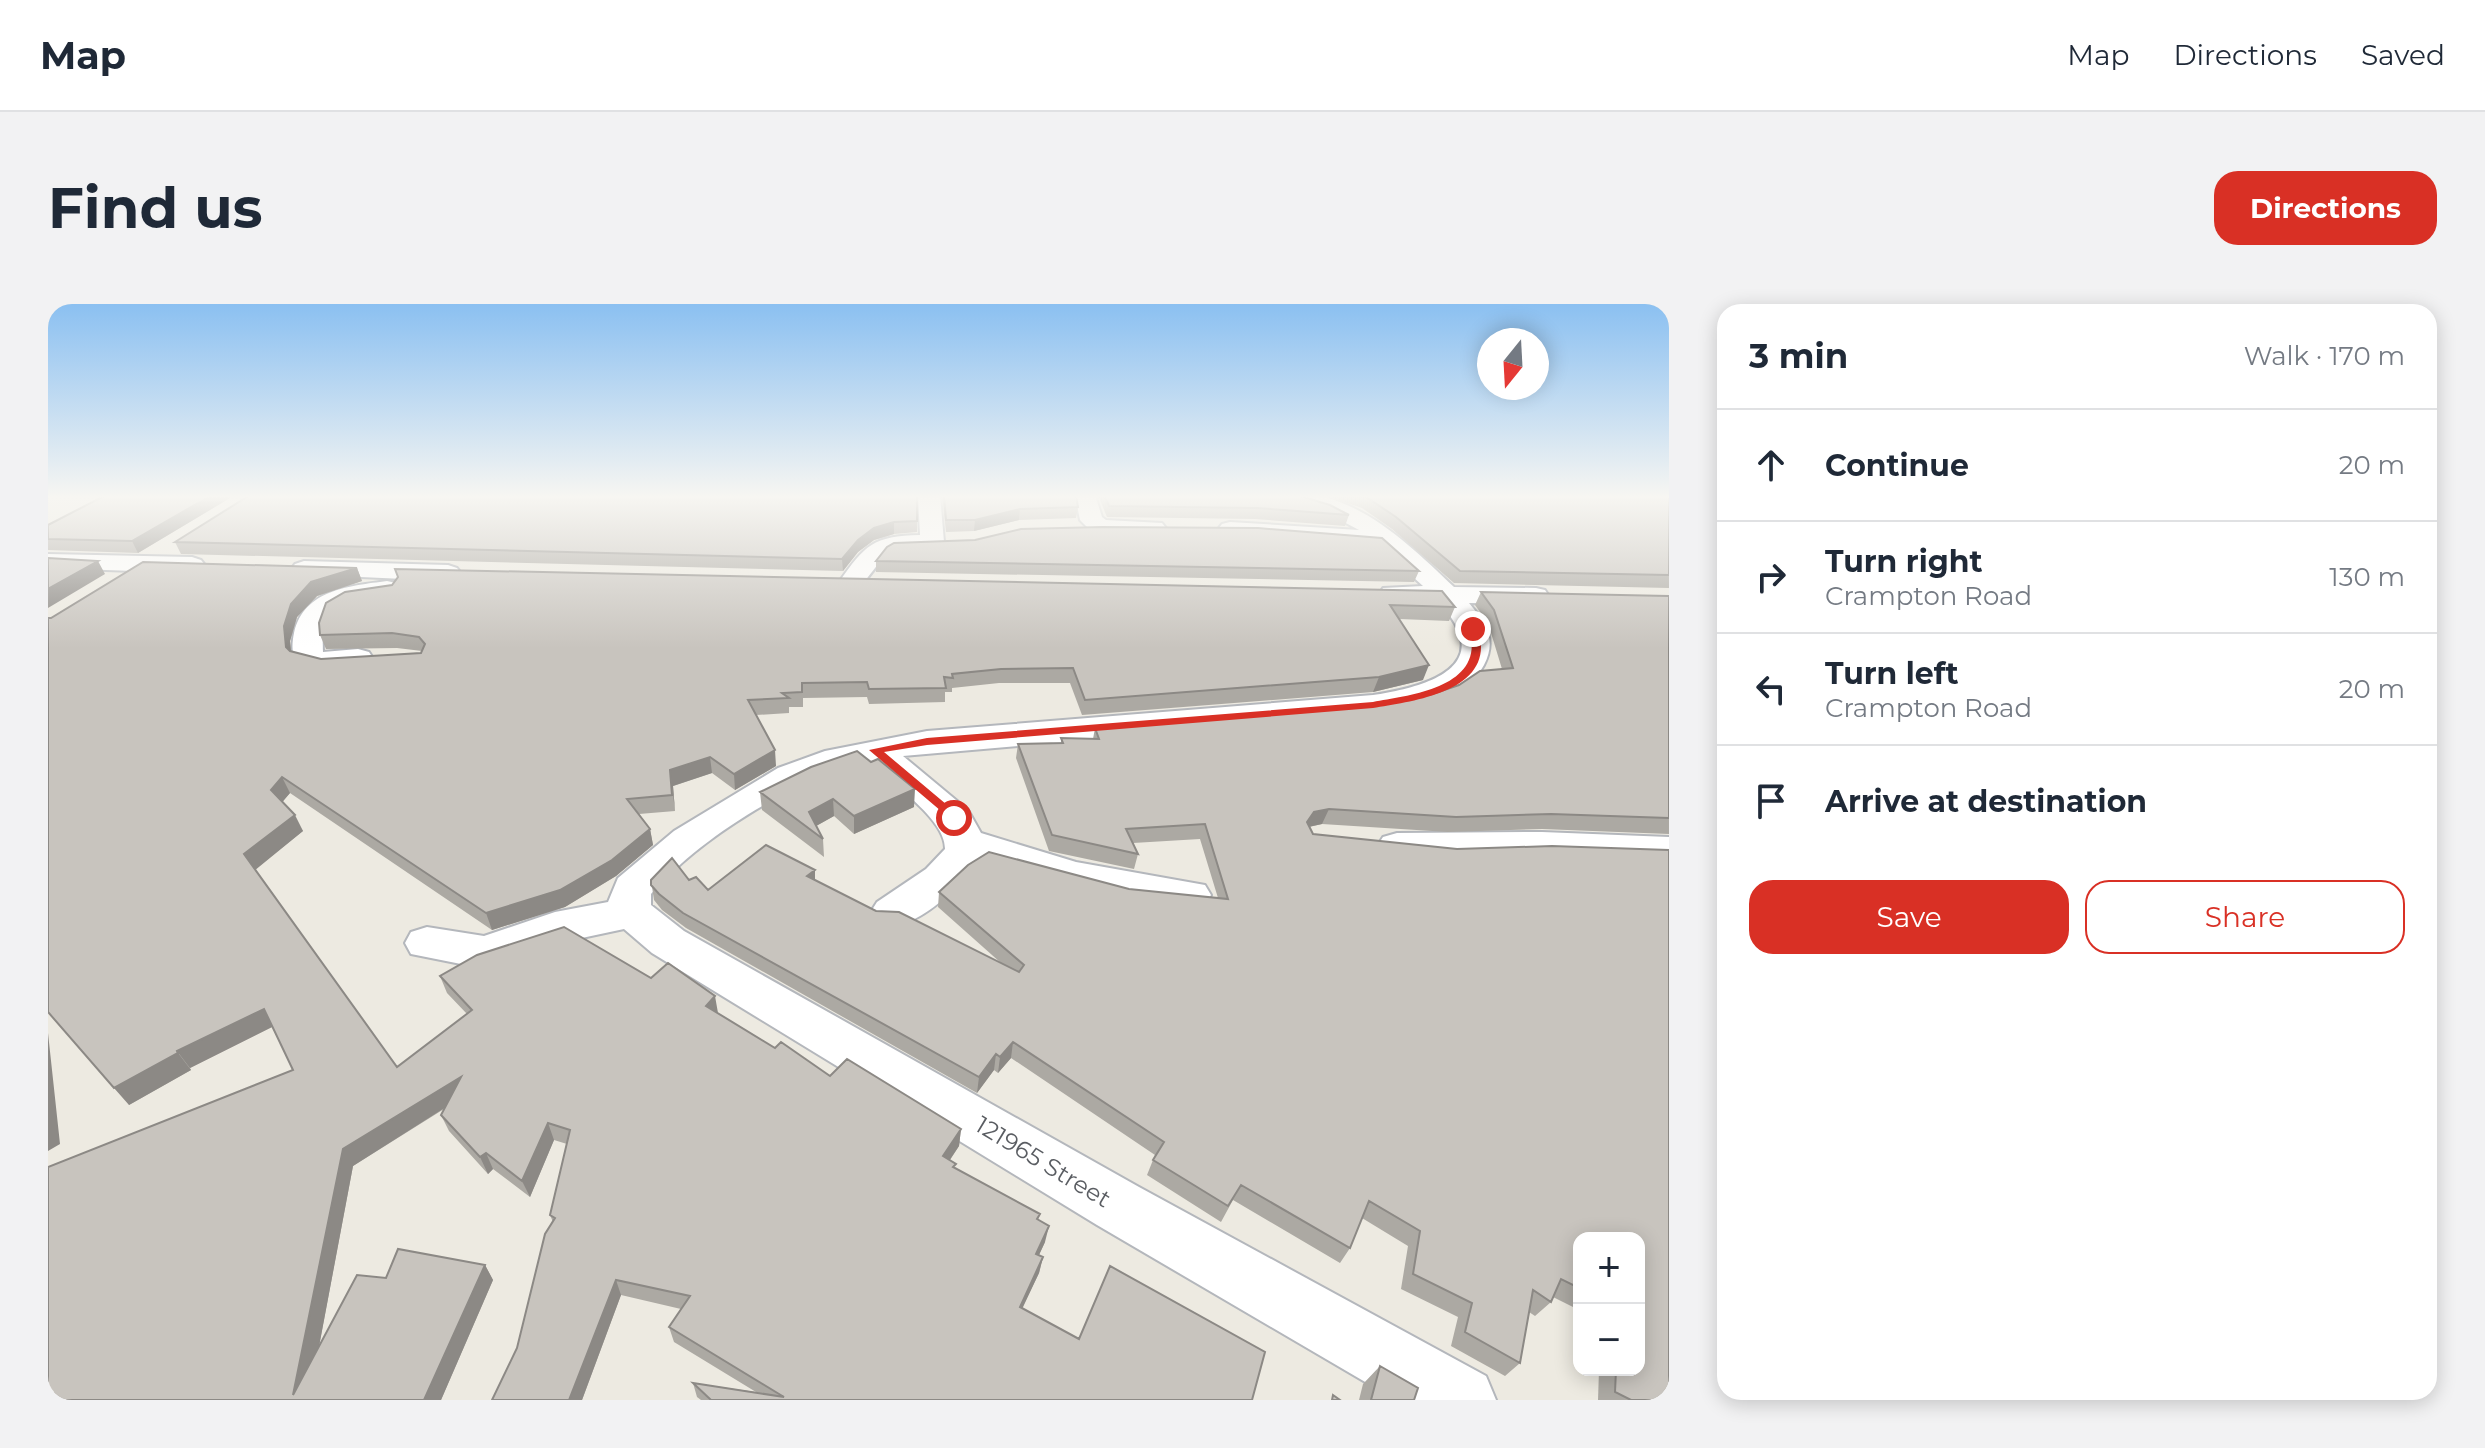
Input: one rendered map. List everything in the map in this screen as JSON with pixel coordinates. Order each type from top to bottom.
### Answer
[{"type":"street","points":[[102,589],[171,546]]},
{"type":"street","points":[[852,582],[872,552],[880,546]]},
{"type":"street","points":[[427,943],[486,953],[555,928],[632,912],[629,903],[632,890],[661,862],[740,804],[806,769],[875,750],[927,741],[1373,705],[1439,691],[1457,681],[1470,667],[1478,643],[1473,629],[1446,595],[1395,546]]},
{"type":"street","points":[[48,561],[217,566]]},
{"type":"street","points":[[278,568],[480,574]]},
{"type":"street","points":[[384,657],[327,662],[308,657],[306,638],[311,618],[326,604],[346,593],[393,589],[449,573]]},
{"type":"street","points":[[820,582],[883,583]]},
{"type":"street","points":[[1368,593],[1558,597]]},
{"type":"street","points":[[875,750],[954,818],[962,829],[965,841],[965,852],[941,879],[892,913]]},
{"type":"street","points":[[965,841],[1077,879],[1122,888],[1190,895]]},
{"type":"street","points":[[1364,843],[1448,848],[1542,845],[1669,850]]},
{"type":"street","name":"121965 Street","points":[[632,912],[668,942],[1118,1206],[1462,1400]]},
{"type":"building","points":[[338,546],[853,546],[842,559]]},
{"type":"building","points":[[1391,546],[1419,571],[876,561],[887,547]]},
{"type":"building","points":[[1431,546],[1669,546],[1669,575],[1460,571]]},
{"type":"building","points":[[48,558],[98,561],[48,589]]},
{"type":"building","points":[[143,562],[357,568],[311,582],[291,604],[284,626],[286,647],[290,651],[321,659],[421,653],[425,644],[419,637],[392,633],[320,635],[319,623],[326,603],[345,592],[392,585],[398,577],[395,569],[1442,591],[1455,607],[1390,605],[1429,665],[1379,677],[1085,700],[1073,668],[1001,669],[952,674],[953,678],[944,677],[946,688],[869,689],[867,682],[802,683],[802,692],[782,693],[789,698],[748,700],[775,750],[734,774],[710,757],[670,770],[672,795],[627,799],[650,829],[612,860],[560,890],[486,913],[282,777],[271,790],[295,815],[244,854],[397,1067],[472,1010],[440,976],[477,955],[564,927],[651,978],[668,963],[715,996],[706,1006],[775,1048],[781,1042],[830,1076],[847,1059],[961,1129],[943,1156],[956,1164],[953,1167],[1040,1214],[1037,1219],[1049,1226],[1036,1254],[1043,1257],[1020,1307],[1079,1339],[1110,1266],[1265,1352],[1252,1400],[711,1400],[693,1383],[784,1397],[669,1327],[690,1296],[616,1280],[569,1400],[492,1400],[517,1348],[545,1234],[555,1218],[550,1215],[570,1130],[548,1123],[522,1181],[486,1153],[480,1157],[441,1115],[461,1077],[343,1149],[293,1395],[357,1275],[386,1278],[398,1249],[485,1265],[424,1400],[48,1400],[48,1167],[293,1070],[264,1009],[177,1051],[114,1088],[48,1012],[48,618]]},
{"type":"building","points":[[1481,592],[1669,596],[1669,818],[1551,814],[1456,817],[1329,809],[1314,812],[1307,822],[1313,834],[1457,849],[1552,846],[1669,850],[1669,1400],[1631,1400],[1615,1392],[1616,1376],[1645,1376],[1645,1232],[1573,1232],[1573,1285],[1561,1279],[1551,1302],[1533,1290],[1520,1363],[1465,1332],[1472,1303],[1413,1274],[1420,1231],[1369,1201],[1350,1248],[1241,1185],[1228,1206],[1153,1160],[1164,1142],[1013,1042],[1000,1057],[996,1054],[979,1077],[683,913],[651,885],[651,880],[672,858],[689,880],[696,877],[708,890],[766,845],[815,870],[807,876],[876,911],[899,912],[1019,972],[1024,965],[939,892],[968,865],[989,852],[1129,889],[1228,899],[1205,824],[1126,829],[1138,854],[1052,835],[1018,744],[1063,743],[1061,738],[1099,739],[1095,728],[1379,704],[1429,695],[1459,685],[1480,671],[1513,668],[1494,610]]},
{"type":"building","points":[[857,751],[871,762],[878,759],[915,789],[854,816],[833,799],[809,812],[823,839],[760,792],[811,767]]},
{"type":"building","points":[[1380,1366],[1418,1388],[1414,1400],[1371,1400]]},
{"type":"route","points":[[954,818],[875,750],[927,741],[1373,705],[1419,697],[1457,681],[1470,667],[1478,643],[1473,629]]}]
